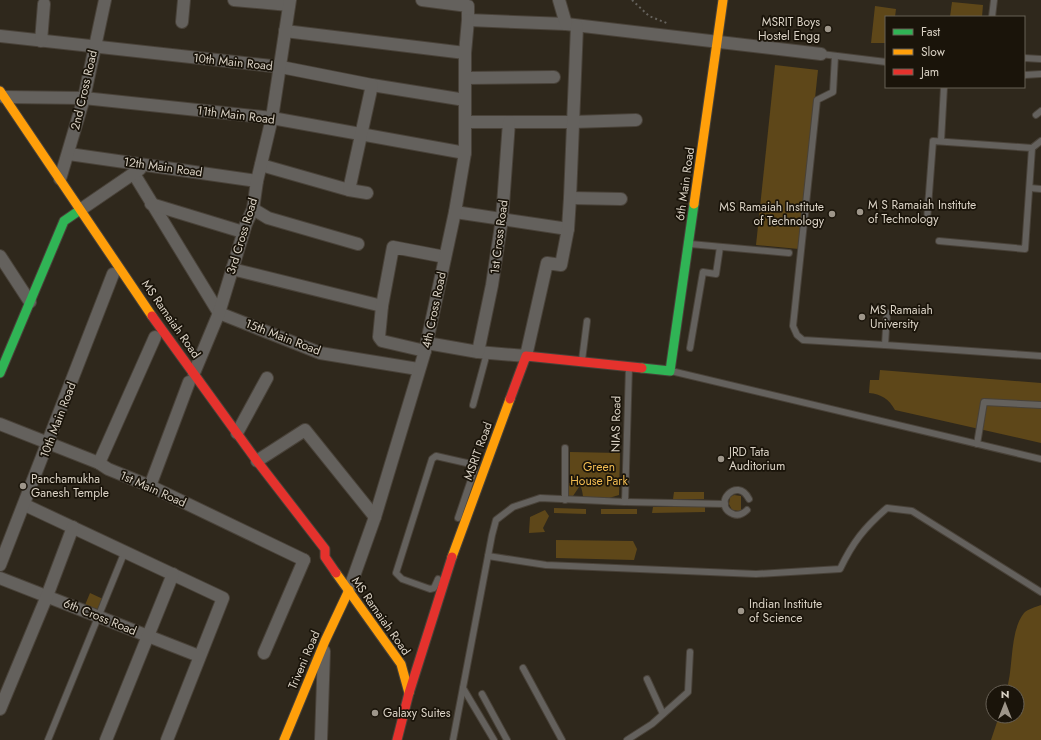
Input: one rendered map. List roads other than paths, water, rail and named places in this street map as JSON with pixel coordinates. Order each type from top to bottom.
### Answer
[{"type":"street","name":"2nd Cross Road","points":[[60,179],[69,154],[84,98],[93,47],[105,0]]},
{"type":"street","points":[[182,22],[184,0]]},
{"type":"street","points":[[234,0],[289,3]]},
{"type":"street","points":[[422,0],[468,6],[468,20],[571,25],[821,54]]},
{"type":"street","points":[[526,356],[547,263],[561,265],[568,229],[573,122],[571,25],[559,0]]},
{"type":"street","name":"6th Main Road","points":[[670,371],[723,0]]},
{"type":"street","name":"3rd Cross Road","points":[[150,486],[191,378],[219,313],[243,232],[253,210],[257,181],[272,118],[289,3]]},
{"type":"street","points":[[41,41],[44,4]]},
{"type":"street","name":"4th Cross Road","points":[[348,590],[376,517],[418,369],[426,347],[455,212],[465,153],[465,53],[468,20]]},
{"type":"street","points":[[286,31],[465,53]]},
{"type":"street","name":"10th Main Road","points":[[0,36],[280,67],[372,85],[465,100]]},
{"type":"street","points":[[466,78],[554,77]]},
{"type":"street","points":[[349,190],[372,85]]},
{"type":"street","name":"11th Main Road","points":[[2,94],[84,98],[272,118],[465,153]]},
{"type":"street","name":"MS Ramaiah Road","points":[[2,94],[60,179],[73,213],[160,328],[191,378],[237,433],[325,549],[320,556],[348,590],[401,664],[409,693],[397,740]]},
{"type":"street","points":[[466,122],[573,122],[636,120]]},
{"type":"street","name":"1st Cross Road","points":[[483,352],[502,219],[509,122]]},
{"type":"street","name":"12th Main Road","points":[[69,154],[257,181]]},
{"type":"street","points":[[0,373],[64,221],[73,213],[147,165]]},
{"type":"street","points":[[261,165],[349,190],[367,193]]},
{"type":"street","points":[[134,174],[219,313]]},
{"type":"street","points":[[570,198],[621,199]]},
{"type":"street","points":[[151,204],[243,232]]},
{"type":"street","points":[[253,210],[268,218],[358,244]]},
{"type":"street","points":[[455,212],[568,229]]},
{"type":"street","name":"MS Ramaiah Road","points":[[88,239],[114,274],[163,349]]},
{"type":"street","points":[[445,257],[393,247],[382,306],[379,337],[382,341],[426,347],[582,360],[670,371]]},
{"type":"street","points":[[0,256],[30,302]]},
{"type":"street","points":[[232,269],[382,306]]},
{"type":"street","name":"10th Main Road","points":[[0,565],[25,505],[114,274]]},
{"type":"street","name":"15th Main Road","points":[[219,313],[320,353],[418,369]]},
{"type":"street","points":[[99,463],[155,337]]},
{"type":"street","name":"MSRIT Road","points":[[409,693],[423,653],[453,545],[526,356]]},
{"type":"street","name":"MS Ramaiah Road","points":[[176,366],[191,378],[196,393]]},
{"type":"street","points":[[237,433],[267,378]]},
{"type":"street","name":"1st Main Road","points":[[0,424],[49,442],[99,463],[108,469],[150,486],[304,560]]},
{"type":"street","points":[[257,461],[305,430],[376,517]]},
{"type":"street","points":[[236,448],[264,485]]},
{"type":"street","points":[[25,505],[223,598],[167,740]]},
{"type":"street","points":[[0,709],[47,596],[73,527]]},
{"type":"street","points":[[264,654],[304,560],[320,556]]},
{"type":"street","points":[[106,740],[173,574]]},
{"type":"street","name":"6th Cross Road","points":[[0,578],[199,656]]},
{"type":"street","name":"Triveni Road","points":[[284,740],[348,590]]},
{"type":"street","points":[[321,740],[325,641]]},
{"type":"street","points":[[401,664],[423,653]]},
{"type":"lane","points":[[992,16],[994,0]]},
{"type":"lane","points":[[821,54],[885,62]]},
{"type":"lane","points":[[836,56],[833,92],[817,100],[793,326],[797,335],[803,340],[1041,356]]},
{"type":"lane","points":[[1025,58],[1041,59]]},
{"type":"lane","points":[[1025,75],[1041,74]]},
{"type":"lane","points":[[941,141],[944,88]]},
{"type":"lane","points":[[927,220],[932,141],[1032,148],[1041,141]]},
{"type":"lane","points":[[939,241],[1025,249],[1032,148]]},
{"type":"lane","points":[[1030,188],[1041,189]]},
{"type":"lane","points":[[688,244],[789,253]]},
{"type":"lane","points":[[690,348],[703,272],[716,274],[720,247]]},
{"type":"lane","points":[[885,345],[887,313]]},
{"type":"lane","points":[[582,360],[587,321]]},
{"type":"lane","points":[[473,405],[483,352]]},
{"type":"lane","name":"NIAS Road","points":[[625,502],[629,366]]},
{"type":"lane","points":[[670,371],[1041,459]]},
{"type":"lane","points":[[977,444],[984,402],[1041,405]]},
{"type":"lane","points":[[565,448],[565,500]]},
{"type":"lane","points":[[452,536],[453,545],[434,588],[425,588],[402,579],[396,574],[432,459],[437,455],[471,464],[475,468],[456,522]]},
{"type":"lane","points":[[747,510],[736,515],[728,512],[725,504],[726,496],[736,490],[744,492],[749,499]]},
{"type":"lane","points":[[453,740],[496,520],[513,507],[540,498],[625,502],[725,504]]},
{"type":"lane","points":[[488,556],[546,565],[756,574],[840,569],[849,550],[865,528],[887,508],[912,511],[1041,592]]},
{"type":"lane","points":[[48,740],[125,551]]},
{"type":"lane","points":[[627,740],[652,724],[688,692],[690,652]]},
{"type":"lane","points":[[523,668],[562,740]]},
{"type":"lane","points":[[646,679],[663,714]]},
{"type":"lane","points":[[462,688],[494,740]]},
{"type":"lane","points":[[482,694],[507,740]]},
{"type":"place","name":"MSRIT Boys Hostel Engg","points":[[828,29]]},
{"type":"place","name":"M S Ramaiah Institute of Technology","points":[[860,212]]},
{"type":"place","name":"MS Ramaiah Institute of Technology","points":[[832,214]]},
{"type":"place","name":"MS Ramaiah University","points":[[862,317]]},
{"type":"place","name":"JRD Tata Auditorium","points":[[721,459]]},
{"type":"place","name":"Panchamukha Ganesh Temple","points":[[23,486]]},
{"type":"place","name":"Indian Institute of Science","points":[[741,611]]},
{"type":"place","name":"Galaxy Suites","points":[[375,713]]},
{"type":"park label","name":"Green House Park","points":[[599,474]]}]
